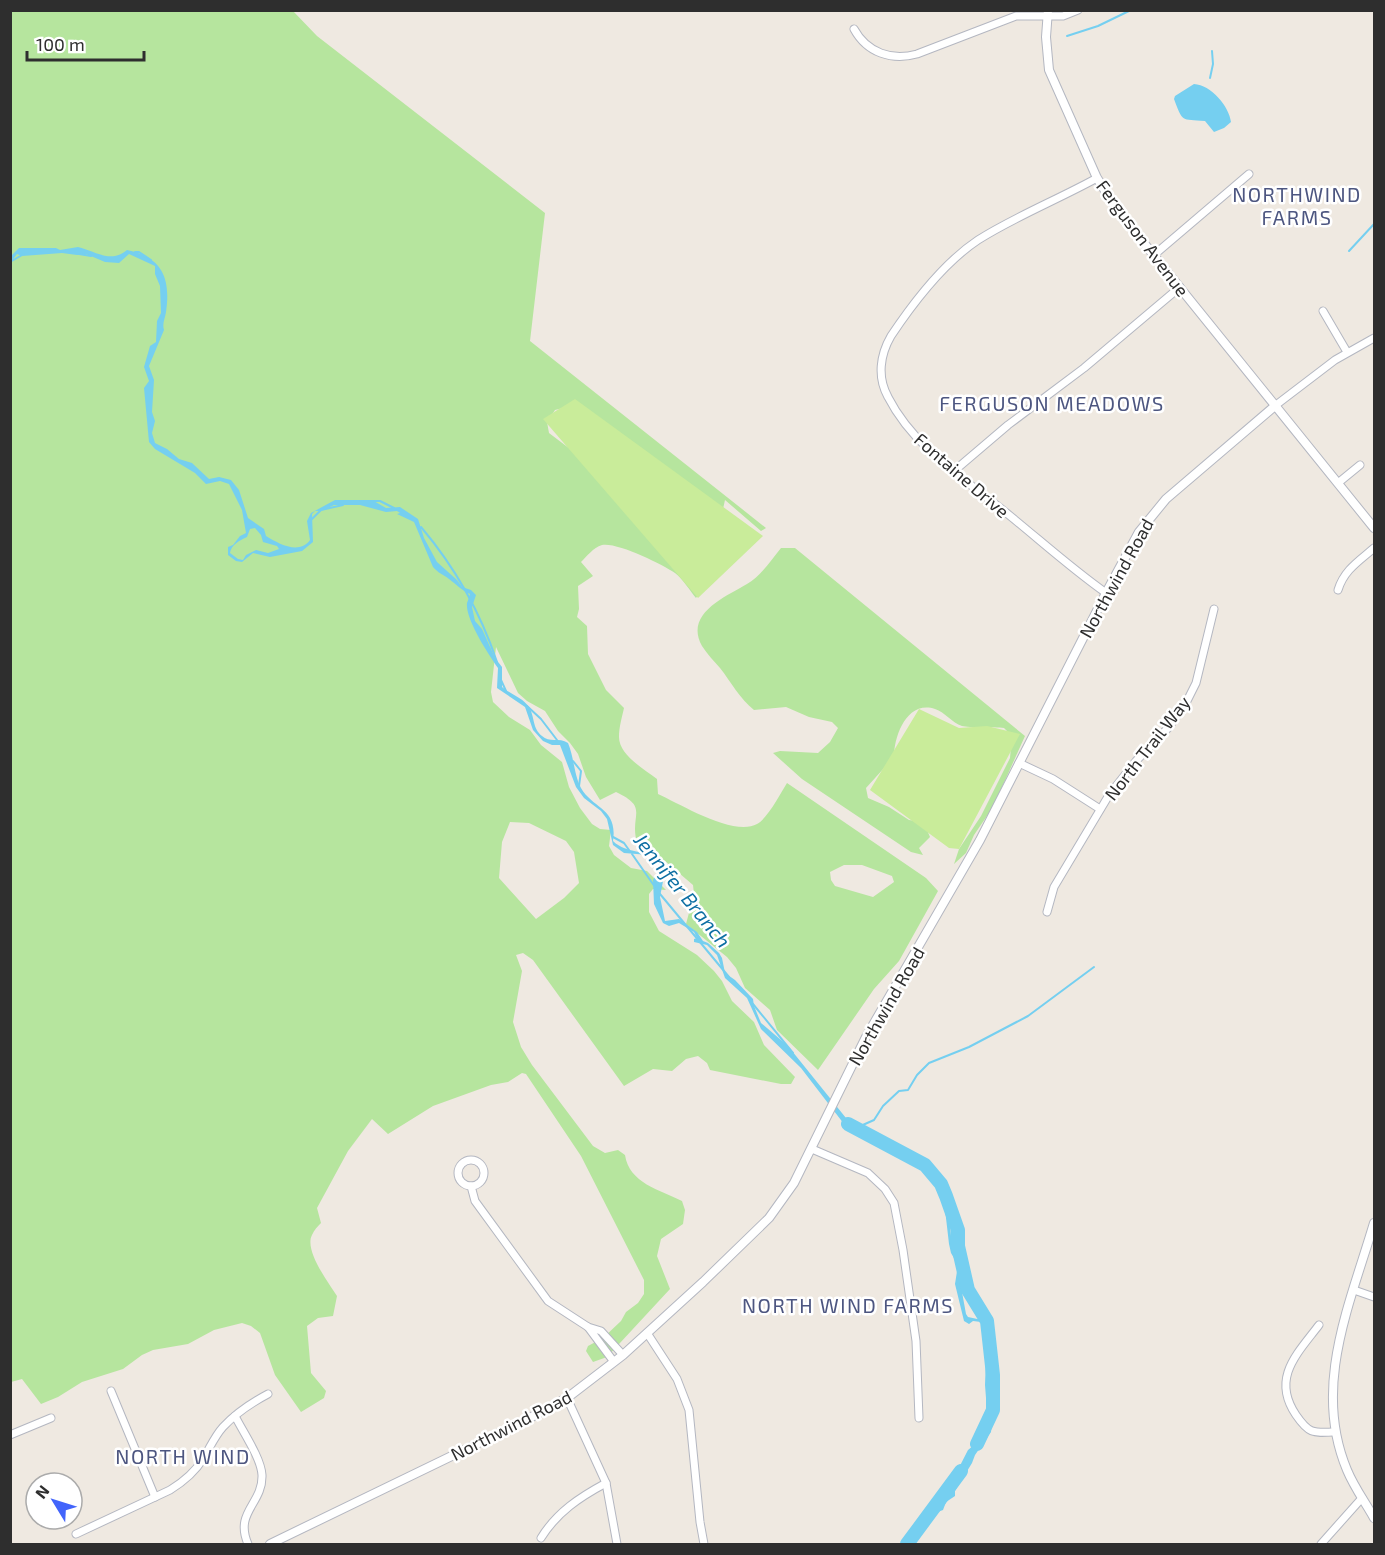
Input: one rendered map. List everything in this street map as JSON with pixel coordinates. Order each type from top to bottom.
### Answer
[{"type":"street","points":[[854,29],[865,43],[879,53],[900,57],[917,54],[1016,16],[1048,13],[1070,15],[1078,10]]},
{"type":"street","name":"Ferguson Avenue","points":[[1048,13],[1046,37],[1049,70],[1097,178],[1118,211],[1374,528]]},
{"type":"street","points":[[1154,255],[1249,174]]},
{"type":"street","name":"Fontaine Drive","points":[[1097,178],[978,240],[960,254],[901,321],[884,348],[881,370],[887,396],[915,436],[930,452],[1106,593]]},
{"type":"street","points":[[954,471],[1008,425],[1084,368],[1180,287]]},
{"type":"street","points":[[1323,311],[1347,352]]},
{"type":"street","name":"Northwind Road","points":[[270,1545],[567,1398],[647,1333],[761,1226],[789,1192],[871,1028],[954,887],[1139,532],[1159,506],[1192,475],[1276,405],[1347,352],[1374,338]]},
{"type":"street","points":[[1338,483],[1360,465]]},
{"type":"street","points":[[1338,590],[1349,569],[1374,548]]},
{"type":"street","name":"North Trail Way","points":[[1047,912],[1054,887],[1100,809],[1119,781],[1168,728],[1185,705],[1196,683],[1214,609]]},
{"type":"street","points":[[1019,764],[1053,779],[1100,809]]},
{"type":"street","points":[[812,1149],[868,1173],[885,1189],[894,1203],[909,1284],[917,1349],[919,1418]]},
{"type":"street","points":[[471,1186],[475,1201],[548,1302],[588,1327],[601,1331],[623,1354]]},
{"type":"street","points":[[1374,1223],[1338,1345],[1333,1370],[1332,1396],[1335,1432],[1346,1468],[1374,1518]]},
{"type":"street","points":[[1354,1290],[1374,1297]]},
{"type":"street","points":[[1319,1325],[1287,1371],[1285,1387],[1291,1407],[1307,1429],[1315,1433],[1335,1432]]},
{"type":"street","points":[[588,1327],[614,1362]]},
{"type":"street","points":[[647,1333],[677,1379],[689,1410],[704,1545]]},
{"type":"street","points":[[111,1391],[154,1497]]},
{"type":"street","points":[[76,1534],[170,1490],[194,1471],[216,1435],[235,1416],[268,1394]]},
{"type":"street","points":[[567,1398],[606,1483],[617,1545]]},
{"type":"street","points":[[235,1416],[259,1463],[262,1474],[260,1490],[244,1520],[243,1529],[248,1545]]},
{"type":"street","points":[[10,1435],[51,1418]]},
{"type":"street","points":[[542,1538],[548,1528],[571,1504],[606,1483]]},
{"type":"street","points":[[1321,1545],[1362,1498]]},
{"type":"green space","points":[[11,11],[293,11],[317,36],[545,213],[530,341],[766,528],[761,531],[725,500],[721,518],[567,407],[555,410],[547,422],[549,433],[615,483],[710,578],[696,598],[675,573],[628,550],[602,545],[581,562],[593,576],[578,586],[577,617],[587,626],[588,654],[606,690],[624,708],[619,737],[623,750],[633,761],[657,779],[658,794],[707,818],[735,826],[747,827],[761,821],[787,783],[926,878],[938,891],[899,961],[874,989],[818,1070],[777,1030],[770,1010],[745,988],[736,968],[727,957],[686,924],[694,894],[693,885],[665,861],[637,843],[636,813],[632,803],[616,792],[600,800],[586,777],[578,754],[570,743],[558,731],[545,711],[518,693],[496,647],[491,692],[493,702],[509,717],[530,730],[541,745],[562,762],[569,787],[580,808],[592,824],[600,829],[611,830],[609,846],[614,855],[631,868],[647,871],[666,890],[653,889],[649,894],[649,912],[659,931],[697,955],[714,971],[732,1001],[754,1022],[764,1045],[795,1077],[791,1084],[781,1084],[710,1070],[707,1063],[698,1056],[686,1059],[672,1071],[653,1069],[624,1086],[533,960],[523,953],[516,955],[522,971],[513,1022],[521,1047],[532,1065],[593,1146],[605,1153],[618,1150],[625,1155],[632,1172],[639,1179],[682,1201],[685,1210],[683,1224],[661,1239],[657,1256],[670,1289],[607,1357],[593,1362],[586,1351],[588,1346],[603,1338],[621,1321],[626,1312],[638,1303],[644,1294],[644,1280],[581,1156],[526,1074],[522,1073],[508,1082],[491,1085],[433,1106],[388,1134],[372,1119],[348,1151],[317,1208],[321,1223],[314,1231],[310,1241],[318,1266],[337,1296],[333,1316],[318,1318],[307,1326],[311,1373],[326,1391],[324,1398],[301,1412],[275,1375],[260,1333],[242,1323],[214,1330],[188,1344],[153,1350],[123,1369],[82,1382],[58,1397],[41,1404],[22,1379],[11,1382]],"holes":[[[510,822],[529,823],[566,841],[574,852],[579,883],[564,898],[536,919],[499,878],[502,842]],[[844,865],[862,865],[892,876],[894,882],[873,897],[835,886],[830,872]]]},
{"type":"green space","points":[[575,399],[763,536],[698,598],[543,419]]},
{"type":"green space","points":[[781,548],[795,548],[1025,736],[993,807],[974,835],[966,853],[954,864],[959,849],[981,816],[1010,758],[1012,736],[1004,728],[962,726],[939,710],[925,708],[917,710],[904,722],[896,739],[894,757],[866,788],[868,798],[889,807],[909,820],[916,821],[927,830],[930,837],[919,848],[923,855],[911,852],[802,779],[773,753],[780,751],[818,753],[830,742],[838,728],[832,722],[809,717],[786,707],[754,710],[740,696],[702,646],[698,635],[698,625],[703,616],[718,601],[757,577]]},
{"type":"green space","points":[[919,709],[959,728],[987,726],[1020,734],[959,849],[949,848],[870,790]]},
{"type":"water","points":[[1194,84],[1207,88],[1223,103],[1231,122],[1224,128],[1214,132],[1205,121],[1181,116],[1174,99],[1175,96]]},
{"type":"water","name":"Jennifer Branch","points":[[78,247],[103,255],[115,256],[127,250],[149,258],[162,271],[167,289],[164,330],[149,366],[154,380],[152,412],[155,421],[152,433],[155,443],[179,459],[192,463],[209,479],[219,477],[231,480],[239,490],[248,518],[264,529],[266,536],[289,547],[300,547],[310,540],[307,521],[311,513],[335,500],[372,500],[386,508],[400,507],[418,519],[424,538],[437,562],[462,587],[471,590],[476,595],[472,607],[475,621],[482,629],[495,658],[502,667],[502,687],[529,707],[537,730],[542,736],[568,743],[581,788],[612,822],[613,841],[625,848],[650,855],[662,863],[661,872],[664,876],[660,897],[665,921],[679,919],[719,953],[725,973],[753,999],[761,1023],[788,1046],[850,1123],[892,1150],[908,1152],[924,1160],[933,1169],[945,1191],[949,1206],[951,1236],[963,1267],[962,1292],[966,1314],[968,1317],[982,1320],[992,1337],[988,1390],[993,1406],[991,1432],[975,1455],[955,1491],[955,1496],[946,1502],[943,1510],[935,1513],[915,1544],[906,1544],[945,1495],[968,1450],[988,1424],[985,1385],[987,1330],[981,1322],[973,1321],[969,1324],[964,1321],[955,1284],[958,1265],[949,1244],[943,1192],[933,1184],[922,1161],[892,1153],[844,1124],[801,1068],[761,1029],[747,998],[725,978],[717,955],[707,945],[694,942],[697,938],[694,932],[679,923],[669,926],[663,923],[654,904],[653,880],[660,866],[649,855],[624,853],[613,845],[607,819],[601,811],[584,798],[576,787],[560,745],[552,745],[543,741],[533,730],[525,707],[497,688],[498,668],[478,637],[467,610],[470,594],[433,567],[414,522],[397,514],[400,513],[397,511],[386,512],[360,505],[334,505],[312,514],[313,542],[302,551],[270,557],[253,553],[242,562],[228,555],[228,547],[246,533],[242,510],[229,484],[220,481],[206,484],[195,473],[155,449],[149,442],[144,388],[149,381],[144,367],[150,346],[156,342],[157,321],[161,313],[160,286],[155,274],[155,266],[129,254],[119,263],[105,262],[86,254],[62,253],[22,256],[17,254],[11,262],[11,256],[19,248],[56,248],[60,250]],"holes":[[[255,528],[263,542],[277,546],[279,549],[268,553],[256,550],[246,555],[243,560],[230,553],[234,545],[247,537],[250,529]]]},
{"type":"waterway","points":[[1067,36],[1098,26],[1131,10]]},
{"type":"waterway","points":[[1210,78],[1213,64],[1212,51]]},
{"type":"waterway","points":[[1349,251],[1374,224]]},
{"type":"waterway","name":"Jennifer Branch","points":[[135,252],[151,260]]},
{"type":"waterway","name":"Jennifer Branch","points":[[10,262],[24,254]]},
{"type":"waterway","name":"Jennifer Branch","points":[[79,254],[91,256]]},
{"type":"waterway","name":"Jennifer Branch","points":[[360,501],[380,501],[394,508]]},
{"type":"waterway","name":"Jennifer Branch","points":[[311,520],[321,510],[343,505]]},
{"type":"waterway","name":"Jennifer Branch","points":[[421,527],[445,558],[475,608],[497,662]]},
{"type":"waterway","name":"Jennifer Branch","points":[[501,680],[506,691]]},
{"type":"waterway","name":"Jennifer Branch","points":[[527,706],[541,719],[557,740]]},
{"type":"waterway","name":"Jennifer Branch","points":[[573,761],[581,771],[579,786]]},
{"type":"waterway","name":"Jennifer Branch","points":[[613,837],[624,843],[629,850]]},
{"type":"waterway","name":"Jennifer Branch","points":[[632,854],[655,887]]},
{"type":"waterway","name":"Jennifer Branch","points":[[660,894],[729,977]]},
{"type":"waterway","points":[[856,1128],[874,1120],[883,1106],[899,1091],[908,1090],[917,1075],[929,1063],[969,1047],[1028,1016],[1094,967]]},
{"type":"waterway","name":"Jennifer Branch","points":[[753,1004],[793,1053]]},
{"type":"waterway","name":"Jennifer Branch","points":[[848,1124],[925,1165],[941,1184],[946,1196],[958,1230],[958,1246],[968,1290],[987,1321],[993,1375],[993,1410],[977,1444]]},
{"type":"waterway","name":"Jennifer Branch","points":[[907,1544],[961,1471]]},
{"type":"district","name":"NORTHWIND FARMS","points":[[1297,206]]},
{"type":"district","name":"FERGUSON MEADOWS","points":[[1052,403]]},
{"type":"district","name":"NORTH WIND FARMS","points":[[848,1305]]},
{"type":"district","name":"NORTH WIND","points":[[183,1456]]}]
